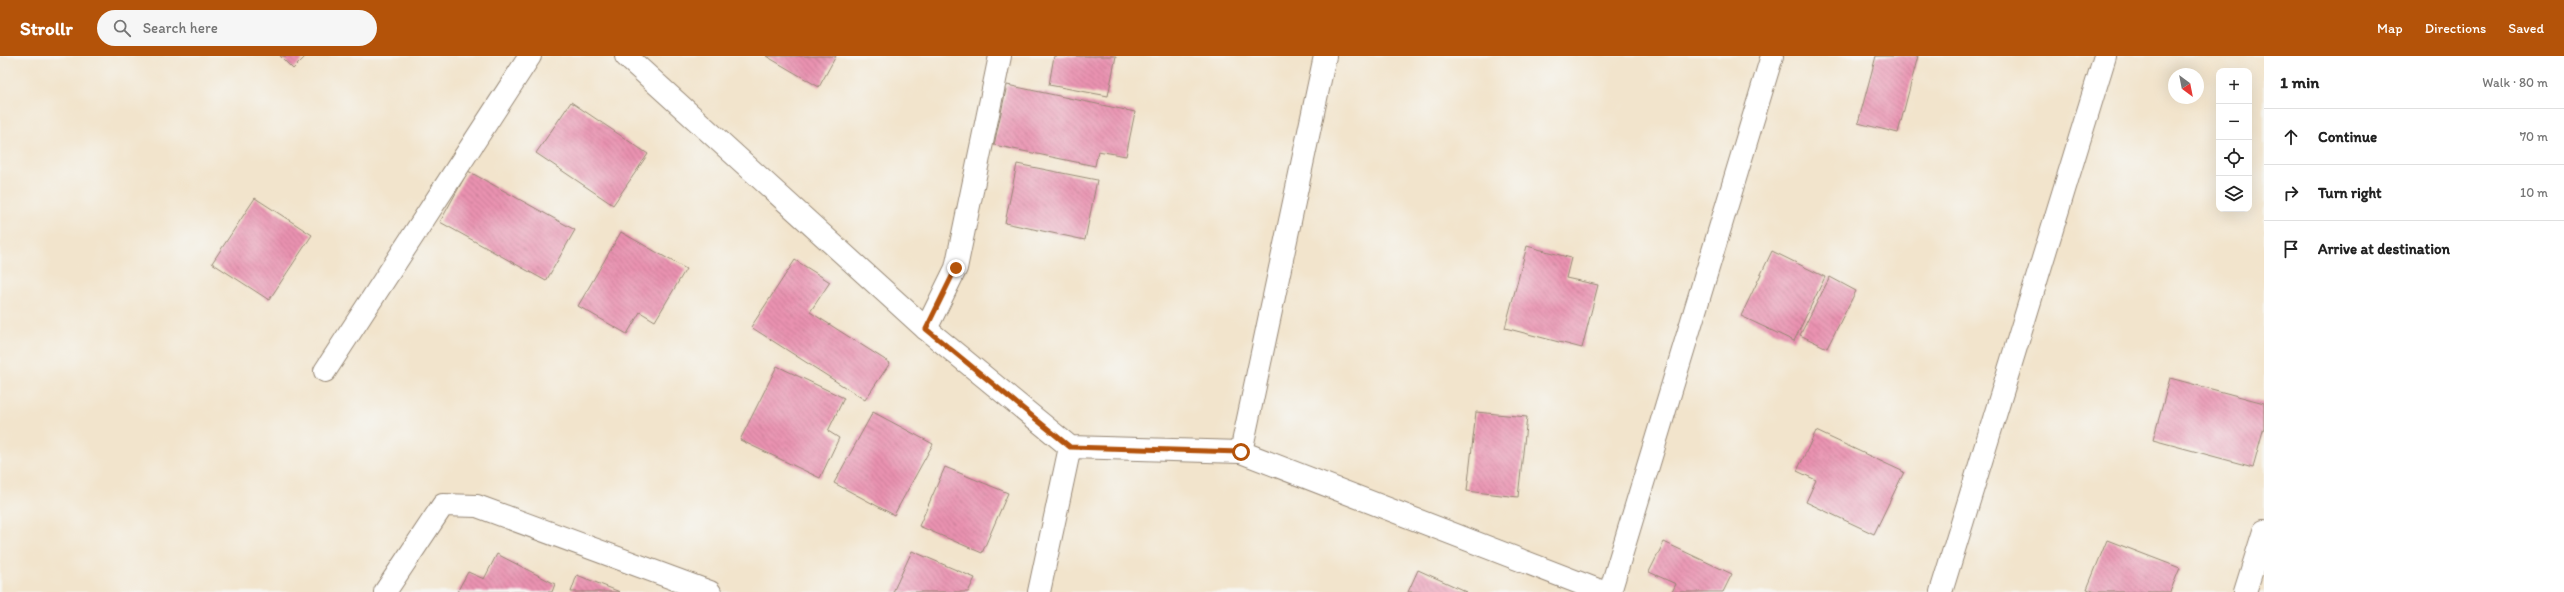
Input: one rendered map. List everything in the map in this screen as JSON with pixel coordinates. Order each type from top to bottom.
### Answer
[{"type":"street","points":[[325,371],[530,56]]},
{"type":"street","points":[[626,56],[926,329],[1070,447],[1241,452],[1603,592]]},
{"type":"street","points":[[926,329],[956,268],[1000,56]]},
{"type":"street","points":[[1241,452],[1325,56]]},
{"type":"street","points":[[1610,592],[1772,56]]},
{"type":"street","points":[[1941,592],[2105,56]]},
{"type":"street","points":[[1039,592],[1070,447]]},
{"type":"street","points":[[385,592],[443,505],[477,506],[710,592]]},
{"type":"street","points":[[2245,592],[2264,531]]},
{"type":"building","points":[[280,56],[306,56],[293,69]]},
{"type":"building","points":[[766,56],[836,56],[819,87]]},
{"type":"building","points":[[1054,56],[1116,56],[1108,96],[1049,85]]},
{"type":"building","points":[[1876,56],[1918,56],[1898,133],[1858,123]]},
{"type":"building","points":[[1007,85],[1135,112],[1126,156],[1098,151],[1095,166],[994,145]]},
{"type":"building","points":[[571,102],[648,154],[613,205],[536,153]]},
{"type":"building","points":[[1017,164],[1097,180],[1085,240],[1005,223]]},
{"type":"building","points":[[468,171],[575,230],[546,281],[440,222]]},
{"type":"building","points":[[255,198],[312,235],[269,300],[212,263]]},
{"type":"building","points":[[621,232],[686,269],[655,321],[640,312],[627,334],[578,306]]},
{"type":"building","points":[[1527,246],[1571,258],[1566,278],[1598,285],[1582,348],[1505,328]]},
{"type":"building","points":[[1772,251],[1825,277],[1794,341],[1741,316]]},
{"type":"building","points":[[795,260],[830,282],[810,312],[890,363],[865,400],[751,327]]},
{"type":"building","points":[[1830,277],[1856,291],[1827,348],[1800,335]]},
{"type":"building","points":[[777,366],[844,398],[828,431],[839,438],[820,478],[740,440]]},
{"type":"building","points":[[2170,378],[2264,403],[2264,427],[2253,467],[2153,440]]},
{"type":"building","points":[[873,412],[933,444],[894,515],[834,483]]},
{"type":"building","points":[[1476,412],[1527,417],[1518,497],[1467,491]]},
{"type":"building","points":[[1816,431],[1904,472],[1874,534],[1806,502],[1816,480],[1797,471]]},
{"type":"building","points":[[945,467],[1008,493],[982,553],[919,526]]},
{"type":"building","points":[[2107,540],[2180,568],[2170,592],[2095,592],[2087,589]]},
{"type":"building","points":[[1664,542],[1732,574],[1723,592],[1672,592],[1676,584],[1649,572]]},
{"type":"building","points":[[912,551],[975,578],[968,592],[893,592]]},
{"type":"building","points":[[497,554],[555,584],[552,592],[457,592],[468,572],[484,579]]},
{"type":"building","points":[[1418,570],[1467,592],[1408,592]]},
{"type":"building","points":[[577,575],[620,592],[571,592]]},
{"type":"route","points":[[956,268],[926,329],[1070,447],[1241,452]]}]
